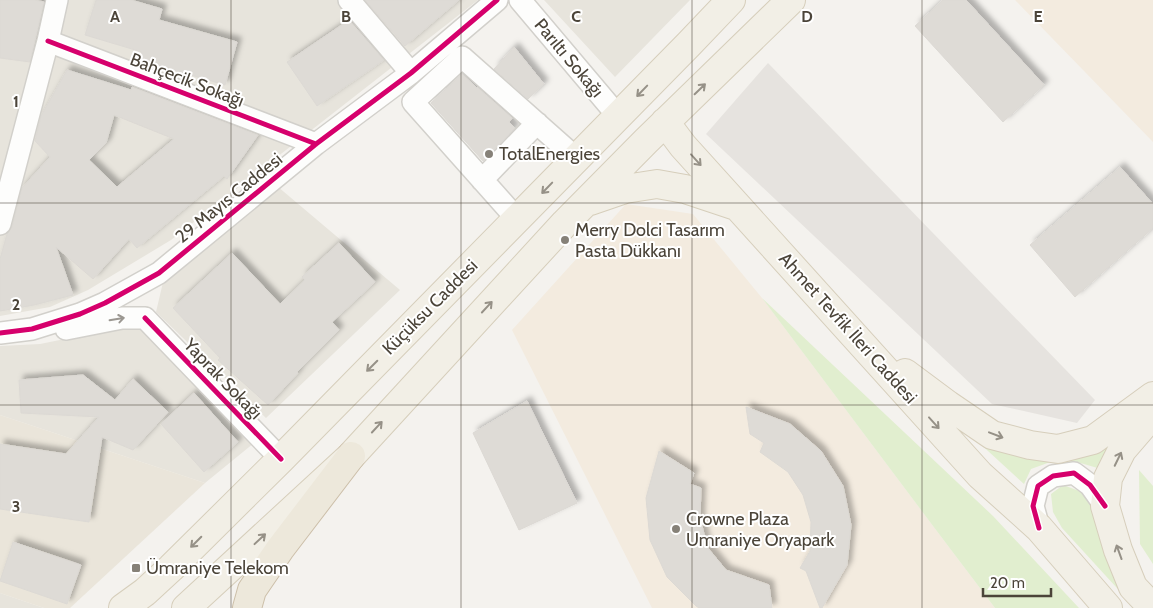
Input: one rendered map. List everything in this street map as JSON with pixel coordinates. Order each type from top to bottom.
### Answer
[{"type":"highway","points":[[247,608],[252,590],[266,569],[351,456]]},
{"type":"main road","points":[[186,608],[351,456],[584,203],[664,122],[791,0]]},
{"type":"main road","name":"Küçüksu Caddesi","points":[[123,608],[145,592],[171,568],[281,459],[689,44],[722,3]]},
{"type":"main road","points":[[664,122],[664,99],[669,82],[681,64],[689,44]]},
{"type":"main road","points":[[584,203],[610,158],[616,143],[619,127],[618,116]]},
{"type":"main road","name":"Ahmet Tevfik İleri Caddesi","points":[[664,122],[683,146],[980,475],[1039,528],[1108,608]]},
{"type":"main road","points":[[584,203],[625,189],[657,184],[685,189],[739,207]]},
{"type":"main road","points":[[856,336],[948,405],[992,435],[1030,445],[1058,449],[1093,440],[1153,396]]},
{"type":"main road","points":[[1105,506],[1108,478],[1122,450],[1153,414]]},
{"type":"main road","name":"Ahmet Tevfik İleri Caddesi","points":[[1105,506],[1118,550],[1133,587],[1153,608]]},
{"type":"street","points":[[0,224],[57,0]]},
{"type":"street","points":[[349,0],[411,73]]},
{"type":"street","name":"29 Mayıs Caddesi","points":[[0,334],[32,329],[80,314],[105,303],[159,273],[316,144],[411,73],[497,0]]},
{"type":"street","name":"Parıltı Sokağı","points":[[520,0],[618,116]]},
{"type":"street","name":"Bahçecik Sokağı","points":[[48,41],[316,144]]},
{"type":"street","points":[[517,219],[413,102],[462,57],[576,158]]},
{"type":"street","points":[[482,180],[537,123]]},
{"type":"street","points":[[145,318],[143,307],[146,291],[159,273]]},
{"type":"street","name":"29 Mayıs Caddesi","points":[[0,334],[58,331],[122,318],[145,318]]},
{"type":"street","name":"Yaprak Sokağı","points":[[145,318],[281,459]]},
{"type":"street","name":"Ahmet Tevfik İleri Caddesi","points":[[1039,528],[1033,506],[1038,486],[1054,476],[1074,473],[1090,485],[1105,506]]},
{"type":"shaded area","points":[[0,0],[478,0],[171,240],[88,290],[50,307],[0,316]]},
{"type":"shaded area","points":[[544,0],[690,0],[615,77]]},
{"type":"shaded area","points":[[1015,0],[1153,0],[1153,142]]},
{"type":"shaded area","points":[[768,63],[1095,400],[1077,423],[992,404],[706,134]]},
{"type":"shaded area","points":[[277,186],[400,290],[266,418],[156,312],[164,278]]},
{"type":"shaded area","points":[[626,204],[693,214],[762,298],[995,608],[652,608],[512,330]]},
{"type":"shaded area","points":[[139,324],[254,443],[205,483],[0,415],[0,346],[40,344]]},
{"type":"shaded area","points":[[0,415],[205,483],[70,608],[44,608],[0,593]]},
{"type":"shaded area","points":[[0,593],[44,608],[0,608]]},
{"type":"green space","points":[[762,298],[993,516],[1079,608],[995,608]]},
{"type":"green space","points":[[1120,438],[1101,469],[1077,462],[1053,461],[1031,469],[1024,484],[976,440],[1102,450]]},
{"type":"green space","points":[[1139,470],[1153,486],[1153,564],[1140,544]]},
{"type":"green space","points":[[1063,485],[1082,492],[1100,513],[1127,599],[1062,528],[1053,512],[1051,494]]},
{"type":"building","points":[[0,0],[35,0],[44,2],[30,62],[0,58]]},
{"type":"building","points":[[96,0],[131,0],[162,9],[159,20],[237,42],[225,85],[140,60],[142,52],[85,35]]},
{"type":"building","points":[[365,0],[459,0],[405,46]]},
{"type":"building","points":[[943,0],[966,0],[1044,85],[1003,122],[915,26]]},
{"type":"building","points":[[349,20],[384,60],[317,106],[287,62]]},
{"type":"building","points":[[514,47],[544,84],[528,99],[494,69]]},
{"type":"building","points":[[67,70],[131,90],[132,87],[258,135],[227,179],[224,176],[137,248],[129,239],[93,279],[56,247],[73,295],[0,311],[0,259],[7,234],[12,227],[22,188],[50,157],[35,141],[41,116]],"holes":[[[114,115],[174,139],[117,187],[89,160],[106,143]]]},
{"type":"building","points":[[462,74],[512,118],[509,122],[515,128],[483,161],[431,103]]},
{"type":"building","points":[[1120,167],[1153,204],[1153,228],[1075,297],[1030,245]]},
{"type":"building","points":[[339,243],[375,282],[332,322],[339,330],[297,372],[268,405],[218,360],[220,358],[173,308],[232,253],[280,304],[305,280],[302,277]]},
{"type":"building","points":[[83,375],[115,400],[133,379],[168,412],[133,450],[102,437],[89,522],[0,509],[0,444],[66,454],[99,417],[21,413],[19,380]]},
{"type":"building","points":[[194,393],[238,442],[204,472],[161,424]]},
{"type":"building","points":[[527,401],[577,503],[519,530],[473,433]]},
{"type":"building","name":"Crowne Plaza Umraniye Oryapark","points":[[746,407],[790,424],[821,451],[843,486],[851,525],[847,565],[822,608],[820,608],[806,571],[800,568],[810,551],[811,522],[803,495],[788,472],[760,452],[764,443],[750,434]]},
{"type":"building","name":"Crowne Plaza Umraniye Oryapark","points":[[659,451],[694,473],[690,484],[701,488],[700,517],[707,547],[726,570],[769,585],[772,608],[699,608],[667,577],[650,540],[646,498]]},
{"type":"building","points":[[13,542],[81,565],[67,604],[0,581]]},
{"type":"cycle path","points":[[0,333],[32,329],[80,314],[105,303],[159,273],[316,144],[411,73],[497,0]]},
{"type":"cycle path","points":[[48,41],[316,144]]},
{"type":"cycle path","points":[[145,318],[281,459]]},
{"type":"cycle path","points":[[1039,528],[1033,506],[1038,486],[1053,476],[1074,473],[1090,485],[1105,506]]},
{"type":"place","name":"TotalEnergies","points":[[489,154]]},
{"type":"place","name":"Merry Dolci Tasarım Pasta Dükkanı","points":[[565,240]]},
{"type":"place","name":"Crowne Plaza Umraniye Oryapark","points":[[676,529]]},
{"type":"place","name":"Ümraniye Telekom","points":[[136,568]]}]
